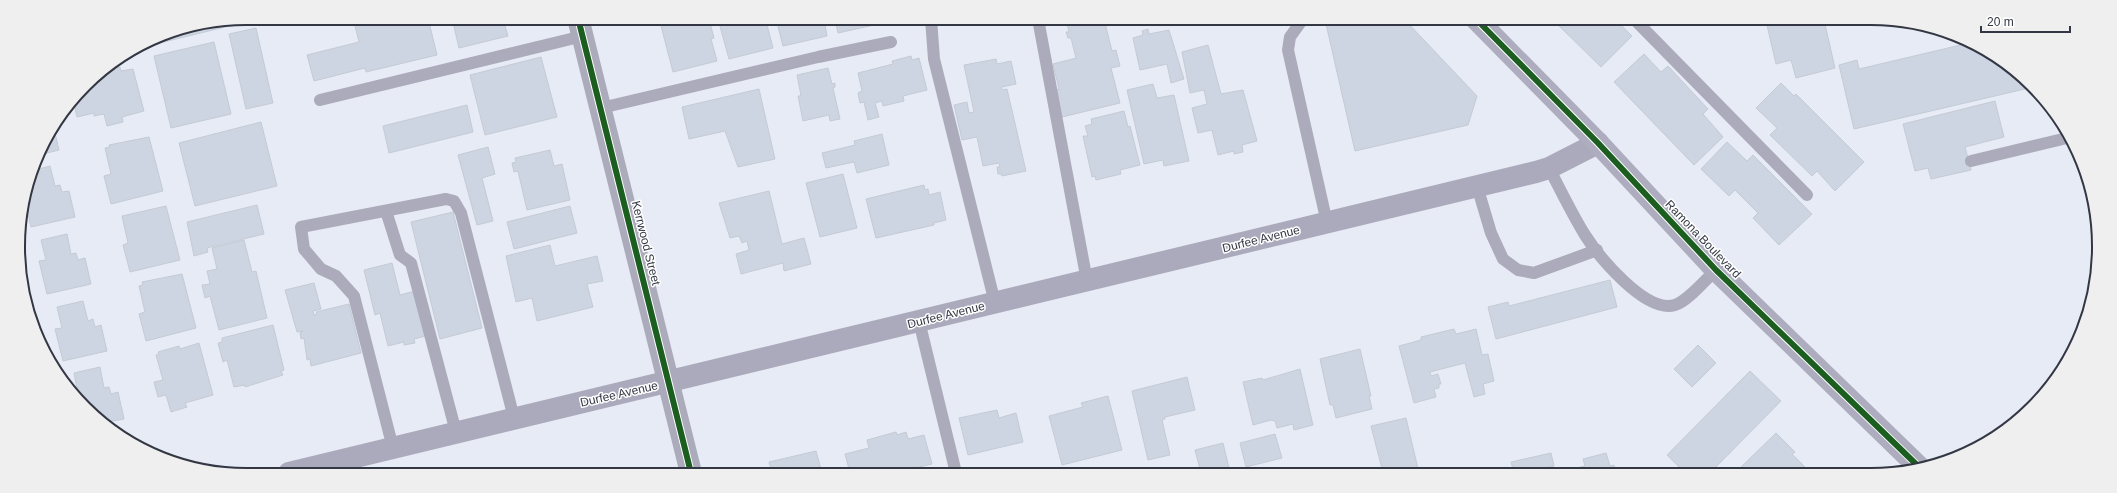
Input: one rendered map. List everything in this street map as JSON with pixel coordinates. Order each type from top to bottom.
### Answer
[{"type":"main road","name":"Ramona Boulevard","points":[[1481,25],[1598,143],[1716,270],[1915,464]]},
{"type":"main road","name":"Durfee Avenue","points":[[310,468],[1327,223],[1549,168],[1598,143]]},
{"type":"street","name":"Kerrwood Street","points":[[580,27],[690,468]]},
{"type":"lane","points":[[931,25],[934,59],[995,303]]},
{"type":"lane","points":[[1039,25],[1087,281]]},
{"type":"lane","points":[[1299,25],[1290,37],[1288,50],[1327,223]]},
{"type":"lane","points":[[1640,25],[1807,195]]},
{"type":"lane","points":[[320,100],[580,27]]},
{"type":"lane","points":[[601,108],[818,57],[891,42]]},
{"type":"lane","points":[[1971,162],[2064,139]]},
{"type":"lane","points":[[1549,168],[1585,236],[1618,274],[1643,298],[1660,306],[1674,305],[1683,301],[1716,270]]},
{"type":"lane","points":[[1477,186],[1491,233],[1503,259],[1518,270],[1534,272],[1597,250]]},
{"type":"lane","points":[[393,448],[354,296],[336,276],[321,269],[304,249],[301,227],[446,199],[454,201],[461,213],[514,418]]},
{"type":"lane","points":[[386,210],[400,255],[411,263],[456,432]]},
{"type":"lane","points":[[919,321],[955,468]]},
{"type":"building","points":[[233,25],[160,43],[203,29]]},
{"type":"building","points":[[355,25],[430,25],[437,55],[366,72],[365,68],[314,81],[307,55],[359,42]]},
{"type":"building","points":[[454,25],[505,25],[508,36],[459,48]]},
{"type":"building","points":[[661,25],[711,25],[714,38],[711,39],[717,61],[673,72]]},
{"type":"building","points":[[720,25],[767,25],[773,48],[729,59]]},
{"type":"building","points":[[778,25],[825,25],[827,36],[783,46]]},
{"type":"building","points":[[836,25],[874,25],[838,33]]},
{"type":"building","points":[[1067,25],[1106,25],[1112,51],[1116,50],[1120,66],[1111,68],[1120,103],[1062,117],[1056,90],[1059,89],[1053,64],[1076,58],[1071,38],[1068,38],[1066,32],[1069,32]]},
{"type":"building","points":[[1326,25],[1410,25],[1477,96],[1468,125],[1355,151]]},
{"type":"building","points":[[1558,25],[1621,25],[1632,36],[1601,67]]},
{"type":"building","points":[[1767,25],[1825,25],[1835,68],[1796,78],[1791,60],[1776,64]]},
{"type":"building","points":[[256,28],[273,103],[246,109],[229,34]]},
{"type":"building","points":[[1148,29],[1149,34],[1169,30],[1184,79],[1171,83],[1167,64],[1140,70],[1133,38],[1143,35],[1142,31]]},
{"type":"building","points":[[214,42],[231,114],[171,128],[154,56]]},
{"type":"building","points":[[1208,45],[1221,94],[1243,90],[1257,141],[1242,145],[1243,152],[1234,154],[1234,151],[1218,155],[1212,130],[1198,133],[1192,108],[1207,104],[1204,90],[1190,93],[1182,52]]},
{"type":"building","points":[[1961,45],[1994,62],[2026,89],[1854,129],[1839,65],[1857,60],[1859,69]]},
{"type":"building","points":[[1644,54],[1661,72],[1668,66],[1708,109],[1703,114],[1723,137],[1694,165],[1614,82]]},
{"type":"building","points":[[911,56],[912,60],[919,58],[927,90],[903,96],[904,101],[883,106],[882,101],[875,103],[879,117],[868,120],[864,102],[860,103],[858,93],[862,91],[858,73],[893,64],[892,61]]},
{"type":"building","points":[[541,57],[557,117],[485,135],[470,75]]},
{"type":"building","points":[[996,59],[997,64],[1011,61],[1016,84],[1002,87],[1002,90],[1007,89],[1026,171],[1002,176],[1001,174],[998,174],[997,167],[1000,167],[999,163],[983,166],[977,137],[962,140],[954,105],[967,102],[969,113],[974,112],[964,65]]},
{"type":"building","points":[[120,67],[121,71],[133,69],[144,111],[122,117],[123,122],[107,126],[104,114],[94,116],[94,113],[77,117],[75,107],[80,100],[100,80],[115,69]]},
{"type":"building","points":[[828,68],[832,84],[835,83],[835,87],[833,88],[840,119],[830,121],[829,115],[803,121],[798,96],[801,96],[797,75]]},
{"type":"building","points":[[1781,83],[1794,96],[1796,94],[1864,162],[1835,191],[1817,171],[1812,176],[1770,135],[1777,128],[1756,108]]},
{"type":"building","points":[[1153,84],[1157,98],[1174,95],[1189,161],[1164,166],[1163,160],[1144,164],[1127,90]]},
{"type":"building","points":[[759,89],[775,159],[738,167],[725,131],[689,139],[682,107]]},
{"type":"building","points":[[1995,101],[2004,137],[1965,147],[1971,170],[1931,179],[1928,168],[1915,171],[1903,124]]},
{"type":"building","points":[[467,105],[473,132],[389,153],[383,126]]},
{"type":"building","points":[[1124,111],[1128,127],[1130,126],[1140,165],[1120,170],[1121,174],[1096,180],[1095,176],[1092,177],[1083,136],[1088,136],[1085,126],[1092,124],[1091,119]]},
{"type":"building","points":[[261,122],[277,186],[195,206],[179,143]]},
{"type":"building","points":[[882,134],[889,165],[857,173],[854,162],[826,168],[822,153],[855,145],[854,141]]},
{"type":"building","points":[[55,135],[59,150],[46,153]]},
{"type":"building","points":[[149,137],[163,191],[111,204],[104,176],[111,174],[105,148],[110,147],[109,145]]},
{"type":"building","points":[[1727,142],[1747,161],[1753,155],[1812,214],[1779,245],[1753,218],[1758,213],[1735,190],[1729,196],[1701,169]]},
{"type":"building","points":[[488,147],[495,174],[482,178],[493,221],[477,225],[458,155]]},
{"type":"building","points":[[550,150],[554,166],[562,164],[570,200],[527,210],[518,171],[514,172],[512,163],[516,162],[515,158]]},
{"type":"building","points":[[50,166],[55,186],[60,185],[62,192],[69,191],[75,217],[31,227],[28,212],[29,203],[39,169]]},
{"type":"building","points":[[843,174],[857,228],[820,237],[806,183]]},
{"type":"building","points":[[924,185],[925,190],[928,189],[929,195],[940,192],[946,220],[934,223],[934,225],[876,238],[866,199]]},
{"type":"building","points":[[769,191],[782,244],[804,238],[811,264],[784,271],[783,263],[741,274],[736,254],[749,250],[747,241],[742,243],[739,236],[730,238],[719,203]]},
{"type":"building","points":[[257,205],[264,234],[207,248],[208,252],[194,256],[187,222]]},
{"type":"building","points":[[166,206],[180,260],[130,272],[123,245],[128,243],[122,216]]},
{"type":"building","points":[[570,206],[577,233],[514,249],[507,222]]},
{"type":"building","points":[[453,212],[482,328],[440,339],[411,222]]},
{"type":"building","points":[[67,234],[71,254],[76,253],[78,260],[85,258],[91,284],[47,294],[39,261],[46,260],[41,240]]},
{"type":"building","points":[[244,240],[252,272],[256,271],[267,318],[219,330],[210,296],[205,298],[202,285],[210,284],[207,271],[217,269],[212,248]]},
{"type":"building","points":[[550,245],[555,266],[597,256],[603,281],[587,284],[593,307],[537,321],[532,298],[516,302],[506,256]]},
{"type":"building","points":[[392,263],[400,295],[415,291],[426,336],[414,339],[415,343],[404,345],[404,342],[388,346],[380,313],[375,315],[364,270]]},
{"type":"building","points":[[182,274],[196,328],[146,341],[139,314],[145,312],[139,286],[143,285],[142,282]]},
{"type":"building","points":[[1610,280],[1617,307],[1496,339],[1488,307],[1508,302],[1509,306]]},
{"type":"building","points":[[314,283],[321,309],[313,311],[314,315],[317,314],[316,312],[349,304],[361,353],[311,366],[310,359],[307,360],[304,338],[301,339],[300,333],[303,331],[297,332],[285,290]]},
{"type":"building","points":[[83,301],[88,321],[93,319],[95,327],[101,325],[107,351],[63,361],[55,329],[62,328],[57,307]]},
{"type":"building","points":[[273,325],[284,370],[281,371],[283,375],[245,387],[245,385],[234,387],[227,360],[223,362],[218,343],[222,342],[222,338]]},
{"type":"building","points":[[1454,329],[1456,334],[1476,329],[1482,355],[1488,354],[1494,381],[1483,384],[1485,394],[1474,397],[1465,363],[1430,372],[1431,376],[1438,374],[1441,384],[1439,384],[1439,388],[1434,389],[1436,397],[1414,403],[1399,346],[1421,340],[1421,337]]},
{"type":"building","points":[[199,343],[213,395],[185,403],[187,407],[171,412],[166,395],[158,397],[154,382],[163,380],[156,355],[159,354],[158,352],[179,346],[180,349]]},
{"type":"building","points":[[1698,345],[1716,363],[1692,387],[1674,369]]},
{"type":"building","points":[[1360,349],[1371,396],[1369,396],[1372,409],[1336,418],[1333,405],[1330,405],[1320,359]]},
{"type":"building","points":[[100,367],[104,388],[109,387],[111,394],[118,392],[124,419],[111,421],[100,413],[77,389],[74,373]]},
{"type":"building","points":[[1300,369],[1313,425],[1294,430],[1293,424],[1277,428],[1275,421],[1271,420],[1253,425],[1243,382],[1262,378],[1263,380]]},
{"type":"building","points":[[1750,371],[1781,401],[1715,468],[1680,468],[1667,455]]},
{"type":"building","points":[[1187,377],[1195,410],[1165,417],[1165,419],[1162,420],[1170,455],[1148,460],[1132,391]]},
{"type":"building","points":[[1108,396],[1122,450],[1062,465],[1049,416],[1083,407],[1081,403]]},
{"type":"building","points":[[997,410],[999,418],[1016,413],[1023,442],[968,455],[959,418]]},
{"type":"building","points":[[1406,418],[1418,468],[1382,468],[1371,426]]},
{"type":"building","points":[[896,432],[897,435],[906,432],[908,439],[924,435],[932,464],[915,468],[849,468],[845,454],[869,448],[867,440]]},
{"type":"building","points":[[1776,433],[1795,452],[1792,454],[1805,467],[1804,468],[1740,468]]},
{"type":"building","points":[[1275,434],[1282,458],[1246,467],[1240,443]]},
{"type":"building","points":[[1223,443],[1229,468],[1200,468],[1195,450]]},
{"type":"building","points":[[816,451],[821,468],[771,468],[769,462]]},
{"type":"building","points":[[1551,453],[1554,466],[1546,468],[1513,468],[1511,462]]},
{"type":"building","points":[[1606,453],[1610,466],[1614,465],[1615,468],[1576,468],[1585,466],[1583,459]]},
{"type":"cycle path","points":[[580,25],[690,468]]},
{"type":"cycle path","points":[[1482,25],[1598,143],[1716,270],[1915,464]]}]
